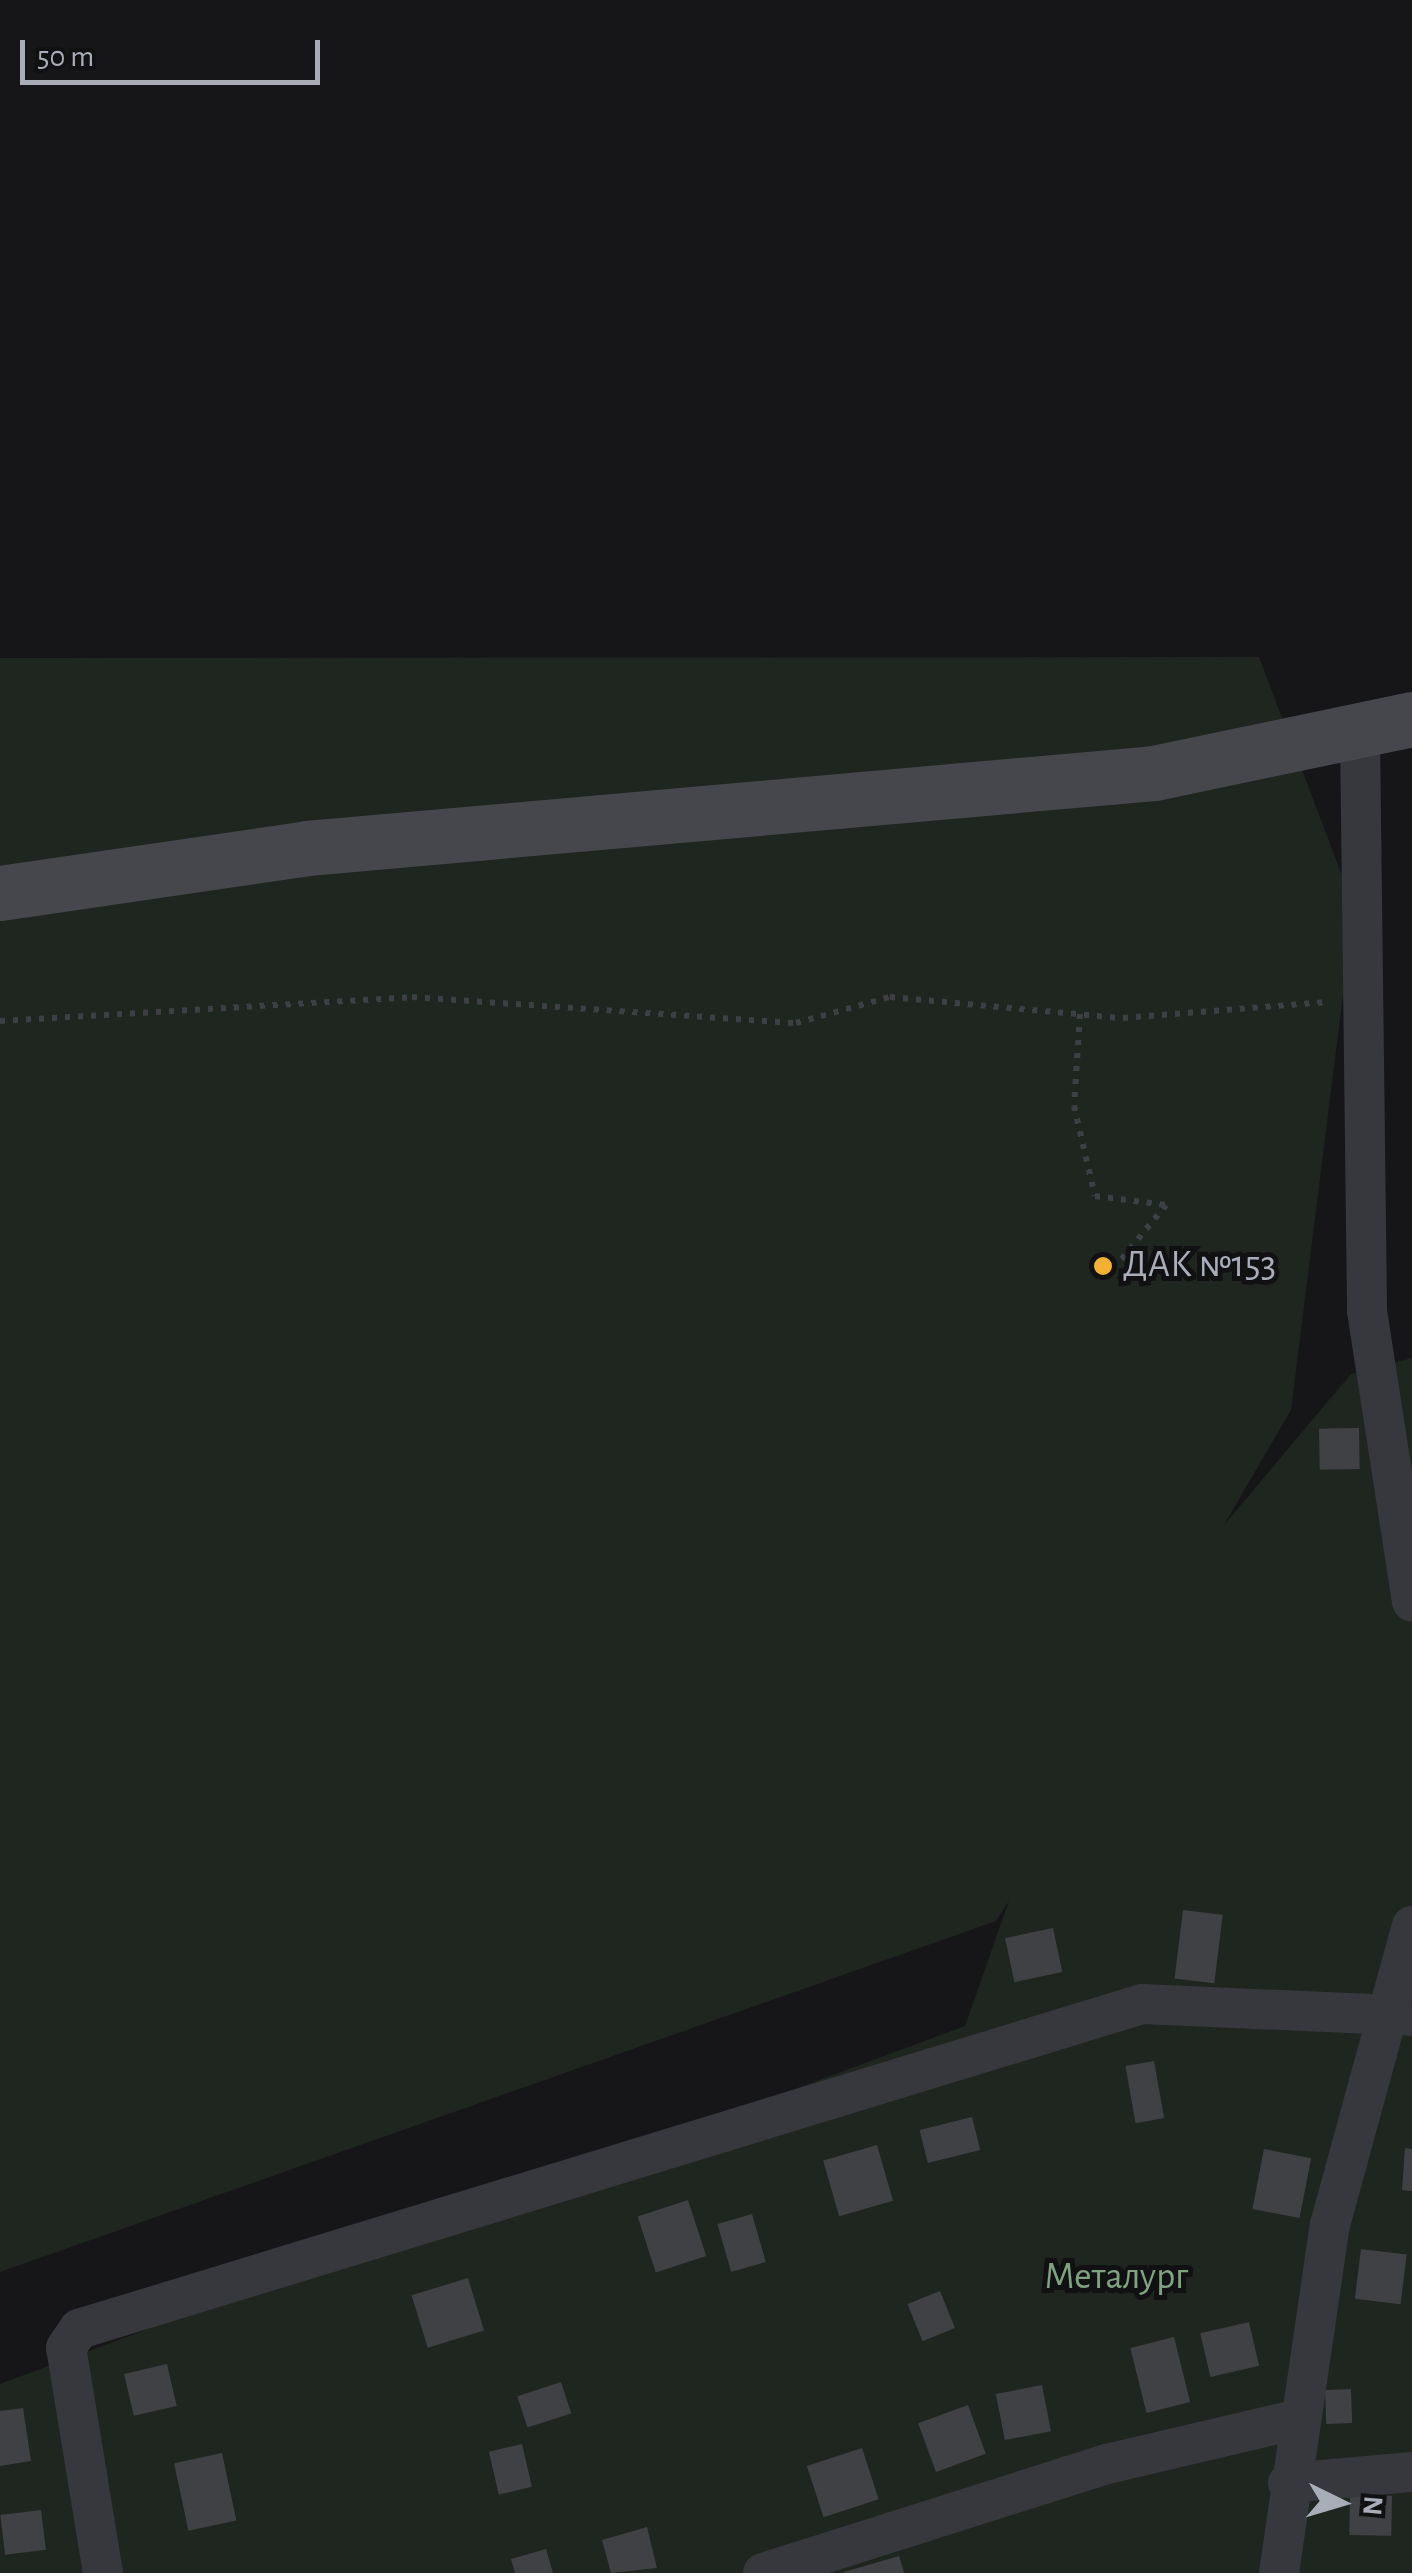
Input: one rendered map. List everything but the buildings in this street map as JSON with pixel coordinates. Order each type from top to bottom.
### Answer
[{"type":"main road","points":[[0,893],[307,848],[1118,778],[1360,734],[1412,719]]},
{"type":"street","points":[[1360,734],[1368,1311],[1412,1602]]},
{"type":"street","points":[[1279,2573],[1288,2483],[1330,2226],[1399,2013],[1412,1926]]},
{"type":"street","points":[[103,2573],[66,2348],[78,2328],[1142,2004],[1399,2013]]},
{"type":"street","points":[[762,2573],[1107,2464],[1299,2419]]},
{"type":"street","points":[[1288,2483],[1412,2472]]},
{"type":"path","points":[[0,1021],[412,997],[796,1023],[890,997],[1080,1014],[1363,1000]]},
{"type":"path","points":[[1080,1014],[1074,1106],[1095,1196],[1166,1205],[1120,1261]]},
{"type":"green space","name":"Металург","points":[[1259,657],[1354,907],[1291,1410],[1224,1525],[1351,1374],[1412,1358],[1412,2573],[0,2573],[0,2384],[965,2026],[1009,1901],[996,1921],[0,2272],[0,658]]},
{"type":"place","name":"ДАК №153","points":[[1103,1266]]}]
